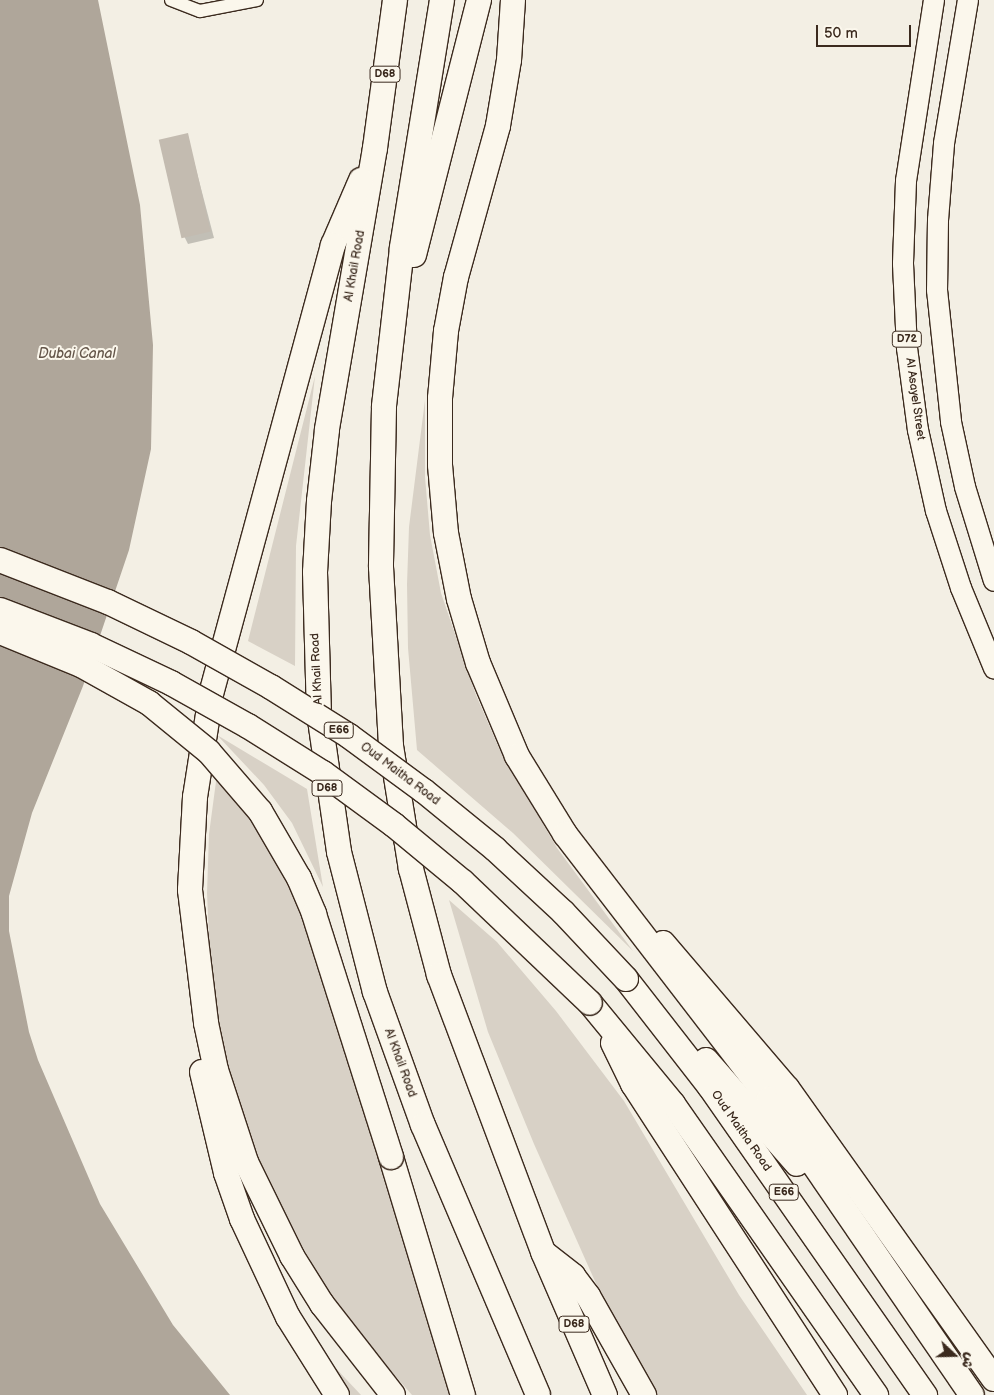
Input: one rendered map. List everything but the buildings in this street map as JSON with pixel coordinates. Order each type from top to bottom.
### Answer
[{"type":"highway","name":"Al Khail Road","points":[[395,0],[375,148],[327,430],[319,501],[315,643],[326,784],[356,924],[396,1057],[538,1395]]},
{"type":"highway","name":"D68","points":[[442,0],[393,313],[382,461],[381,567],[388,704],[398,795],[411,869],[439,975],[543,1252],[605,1395]]},
{"type":"highway","points":[[393,313],[429,204],[479,0]]},
{"type":"highway","points":[[513,0],[509,60],[498,126],[451,304],[442,365],[439,432],[442,499],[450,558],[478,663],[503,726],[526,771],[556,821],[603,886],[769,1099],[972,1395]]},
{"type":"highway","points":[[338,1395],[301,1339],[263,1267],[226,1173],[202,1075],[184,928],[190,890],[193,822],[202,746],[224,645],[332,245],[375,148]]},
{"type":"highway","name":"Oud Maitha Road","points":[[0,560],[108,602],[191,642],[271,687],[349,736],[424,790],[495,849],[563,912],[632,986],[721,1101],[925,1395]]},
{"type":"highway","points":[[0,610],[90,645],[171,683],[248,726],[323,773],[394,825],[463,882],[590,1003],[607,1022],[673,1104],[876,1395]]},
{"type":"highway","points":[[0,632],[81,665],[149,703],[209,752],[260,811],[281,844],[314,914],[436,1298],[463,1395]]},
{"type":"highway","points":[[603,886],[628,906],[699,981],[787,1088],[994,1379]]},
{"type":"highway","points":[[190,890],[198,976],[216,1070],[246,1162],[266,1206],[322,1304],[393,1395]]},
{"type":"highway","points":[[632,986],[713,1067],[768,1128],[896,1297],[921,1323]]},
{"type":"highway","points":[[607,1022],[622,1064],[633,1084],[834,1395]]},
{"type":"highway","points":[[543,1252],[564,1267],[585,1290],[644,1395]]},
{"type":"highway","points":[[436,1298],[481,1395]]},
{"type":"main road","name":"Al Asayel Street","points":[[934,0],[906,181],[903,264],[907,348],[918,430],[936,511],[960,588],[994,668]]},
{"type":"main road","name":"D72","points":[[968,0],[944,144],[938,220],[938,290],[942,357],[954,438],[976,527],[994,581]]},
{"type":"street","points":[[171,0],[200,11],[257,0]]},
{"type":"shaded area","points":[[315,376],[296,546],[295,666],[248,641]]},
{"type":"shaded area","points":[[425,400],[425,477],[430,535],[441,593],[476,695],[499,748],[557,848],[633,951],[513,833],[417,750],[408,648],[407,584],[409,527]]},
{"type":"shaded area","points":[[217,735],[307,789],[323,887],[292,823],[264,785]]},
{"type":"shaded area","points":[[217,774],[268,840],[302,911],[367,1123],[394,1194],[453,1395],[412,1395],[370,1347],[329,1293],[256,1166],[220,1046],[210,960],[207,893],[209,834]]},
{"type":"shaded area","points":[[449,900],[497,942],[556,1011],[624,1101],[739,1295],[807,1395],[655,1395],[598,1288],[534,1144],[488,1032]]},
{"type":"shaded area","points":[[329,1361],[361,1395],[349,1395]]},
{"type":"water","name":"Dubai Canal","points":[[0,0],[98,0],[140,205],[153,345],[151,449],[129,550],[83,686],[32,813],[9,896],[9,931],[29,1032],[38,1060],[100,1204],[173,1325],[230,1395],[0,1395]]}]
